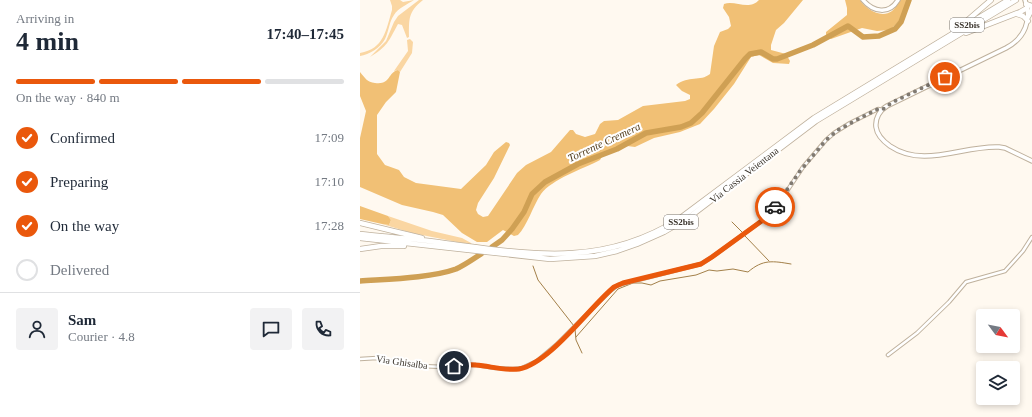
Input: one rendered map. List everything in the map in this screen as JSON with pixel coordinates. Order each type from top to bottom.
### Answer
[{"type":"highway","points":[[952,36],[991,0]]},
{"type":"highway","name":"Via Cassia Veientana","points":[[444,245],[550,259],[590,257],[620,250],[654,238],[693,214],[815,120],[1008,0]]},
{"type":"highway","name":"Via Cassia Veientana","points":[[952,36],[1016,0]]},
{"type":"highway","points":[[952,36],[1016,14],[1028,5]]},
{"type":"highway","points":[[1028,5],[1029,19]]},
{"type":"highway","points":[[1016,14],[1022,15],[1029,19]]},
{"type":"highway","points":[[360,223],[444,245]]},
{"type":"highway","points":[[360,234],[444,245]]},
{"type":"highway","points":[[360,238],[444,245]]},
{"type":"highway","points":[[360,249],[393,246],[444,245]]},
{"type":"street","points":[[863,0],[871,8],[881,11],[890,8],[898,0]]},
{"type":"street","points":[[1029,19],[1021,36],[1009,46],[893,102],[882,110],[876,126],[878,133],[886,143],[904,154],[912,156],[930,156],[999,147],[1005,148],[1032,161]]},
{"type":"street","name":"Via Ghisalba","points":[[360,359],[377,358],[422,366],[444,367],[477,365],[495,368],[518,369],[528,366],[556,346],[608,292],[618,285],[701,264],[712,257],[769,214],[783,197],[800,171],[826,140],[834,133],[856,119],[878,109],[882,110]]},
{"type":"street","points":[[888,355],[917,333],[949,302],[966,282],[1005,271],[1023,251],[1032,237]]},
{"type":"shaded area","points":[[390,0],[400,0],[403,2],[414,0],[401,8],[392,18],[385,39],[381,45],[371,52],[360,56],[360,53],[368,51],[383,38],[392,10]]},
{"type":"shaded area","points":[[419,0],[423,0],[414,8],[410,16],[409,37],[407,38],[402,25],[398,24],[387,43],[381,50],[370,57],[386,41],[398,16]]},
{"type":"shaded area","points":[[759,0],[803,0],[784,23],[776,30],[771,45],[771,50],[786,54],[790,61],[789,64],[773,63],[759,55],[751,57],[734,84],[700,124],[680,132],[654,138],[635,147],[627,146],[603,155],[600,160],[560,179],[541,194],[518,235],[514,236],[503,230],[487,242],[477,242],[462,233],[443,215],[402,205],[360,187],[360,138],[366,111],[360,96],[360,72],[368,81],[380,83],[386,81],[398,70],[400,72],[396,92],[386,102],[377,115],[377,154],[385,165],[399,170],[404,177],[416,183],[461,189],[486,165],[494,152],[506,142],[509,143],[510,145],[494,178],[478,203],[476,210],[478,214],[483,217],[488,216],[517,173],[526,165],[551,152],[570,130],[573,130],[576,134],[585,137],[595,134],[600,124],[604,121],[618,120],[643,106],[685,101],[690,99],[690,95],[682,91],[676,85],[685,80],[702,78],[710,74],[714,46],[720,32],[731,26],[729,17],[723,8],[724,4],[733,3],[751,5]]},
{"type":"shaded area","points":[[845,0],[860,0],[870,10],[883,14],[893,10],[899,0],[909,0],[909,3],[903,17],[890,30],[877,31],[862,28],[831,39],[826,36],[826,32],[847,15]]},
{"type":"shaded area","points":[[410,39],[413,42],[412,53],[400,72],[398,70],[394,71],[408,51],[407,40]]},
{"type":"shaded area","points":[[360,206],[388,216],[391,220],[389,225],[360,219]]},
{"type":"shaded area","points":[[388,216],[432,231],[462,238],[472,245],[412,233],[382,224],[389,225],[391,220]]},
{"type":"waterway","name":"Torrente Cremera","points":[[492,247],[502,240],[512,229],[524,212],[532,194],[545,182],[578,164],[617,149],[646,133],[681,127],[691,123],[702,113],[750,54],[761,52],[773,59],[777,59],[813,45],[848,26],[863,37],[879,36],[895,29],[901,22],[909,0]]},
{"type":"waterway","points":[[732,222],[742,232]]},
{"type":"waterway","points":[[745,236],[769,261]]},
{"type":"waterway","name":"Torrente Cremera","points":[[360,281],[409,278],[446,272],[466,264],[481,254]]},
{"type":"waterway","points":[[576,337],[618,289],[633,283],[651,285],[660,281],[696,275],[709,270],[717,271],[733,269],[748,272],[753,268],[768,262],[791,264]]},
{"type":"waterway","points":[[533,266],[538,280],[574,326],[576,340],[582,353]]},
{"type":"way so far","points":[[775,207],[800,171],[826,140],[838,130],[878,109],[882,110],[893,102],[945,77]]},
{"type":"route","points":[[454,366],[477,365],[495,368],[518,369],[528,366],[556,346],[614,287],[623,283],[701,264],[763,220],[775,207]]}]
